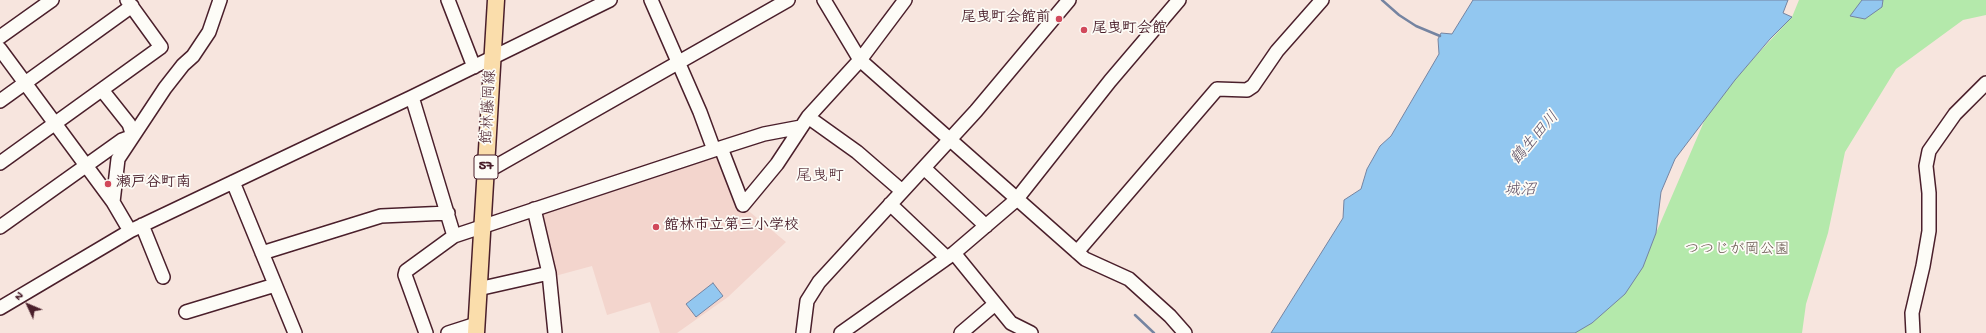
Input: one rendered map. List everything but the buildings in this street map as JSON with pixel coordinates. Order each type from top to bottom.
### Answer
[{"type":"main road","name":"館林藤岡線","points":[[476,329],[496,0]]},
{"type":"street","points":[[0,37],[52,0]]},
{"type":"street","points":[[113,202],[118,159],[165,88],[183,65],[193,56],[209,32],[220,0]]},
{"type":"street","points":[[448,0],[474,67]]},
{"type":"street","points":[[2,304],[142,225],[412,98],[492,57],[610,0]]},
{"type":"street","points":[[651,0],[743,205],[776,164],[805,122],[860,60],[905,0]]},
{"type":"street","points":[[486,172],[788,0]]},
{"type":"street","points":[[824,0],[860,60],[1085,260],[1128,279],[1170,316],[1185,333]]},
{"type":"street","points":[[803,333],[803,317],[807,301],[814,288],[949,140],[1069,0]]},
{"type":"street","points":[[841,333],[951,256],[1016,200],[1110,82],[1179,0]]},
{"type":"street","points":[[1077,252],[1217,88],[1247,90],[1253,86],[1277,51],[1322,0]]},
{"type":"street","points":[[0,101],[129,3],[161,46],[0,163]]},
{"type":"street","points":[[0,48],[113,202],[130,231]]},
{"type":"street","points":[[1913,333],[1912,313],[1923,266],[1929,231],[1929,193],[1926,166],[1929,151],[1955,114],[1986,83]]},
{"type":"street","points":[[102,90],[129,124],[133,136]]},
{"type":"street","points":[[412,98],[454,236]]},
{"type":"street","points":[[422,332],[405,275],[406,271],[454,236],[764,134],[805,122],[857,152],[902,191]]},
{"type":"street","points":[[0,227],[85,165],[122,140],[133,136]]},
{"type":"street","points":[[924,168],[986,226]]},
{"type":"street","points":[[233,182],[293,332]]},
{"type":"street","points":[[890,204],[951,256],[1011,323],[1031,333]]},
{"type":"street","points":[[534,209],[549,273],[555,333]]},
{"type":"street","points":[[262,253],[381,216],[448,213]]},
{"type":"street","points":[[142,225],[163,277]]},
{"type":"street","points":[[478,289],[549,273]]},
{"type":"street","points":[[186,312],[275,285]]},
{"type":"street","points":[[960,333],[995,304]]},
{"type":"street","points":[[448,333],[476,329]]},
{"type":"shaded area","name":"館林市立第三小学校","points":[[720,151],[739,203],[786,242],[728,297],[677,333],[660,333],[650,302],[607,315],[592,266],[555,276],[555,267],[539,212]]},
{"type":"green space","name":"つつじが岡公園","points":[[1799,0],[1986,0],[1986,15],[1963,20],[1896,69],[1845,152],[1828,233],[1806,304],[1802,333],[1564,333],[1615,301],[1656,233],[1712,103],[1792,17]]},
{"type":"water","name":"城沼","points":[[1473,0],[1788,0],[1783,13],[1792,17],[1770,39],[1735,80],[1675,159],[1661,192],[1656,233],[1643,267],[1625,294],[1592,323],[1575,333],[1271,333],[1343,218],[1344,200],[1361,189],[1367,169],[1380,146],[1391,136],[1439,54],[1438,39],[1441,33],[1452,34]]},
{"type":"water","points":[[1862,0],[1883,0],[1882,7],[1865,19],[1850,16]]},
{"type":"water","points":[[713,283],[723,296],[696,317],[686,304]]},
{"type":"waterway","points":[[1382,0],[1399,15],[1416,26],[1440,36]]},
{"type":"waterway","points":[[1135,315],[1154,333]]},
{"type":"place","name":"尾曳町会館前","points":[[1059,19]]},
{"type":"place","name":"尾曳町会館","points":[[1084,30]]},
{"type":"place","name":"瀬戸谷町南","points":[[108,184]]},
{"type":"place","name":"館林市立第三小学校","points":[[656,227]]},
{"type":"district","name":"尾曳町","points":[[820,178]]},
{"type":"water label","name":"鶴生田川","points":[[1536,139]]}]
